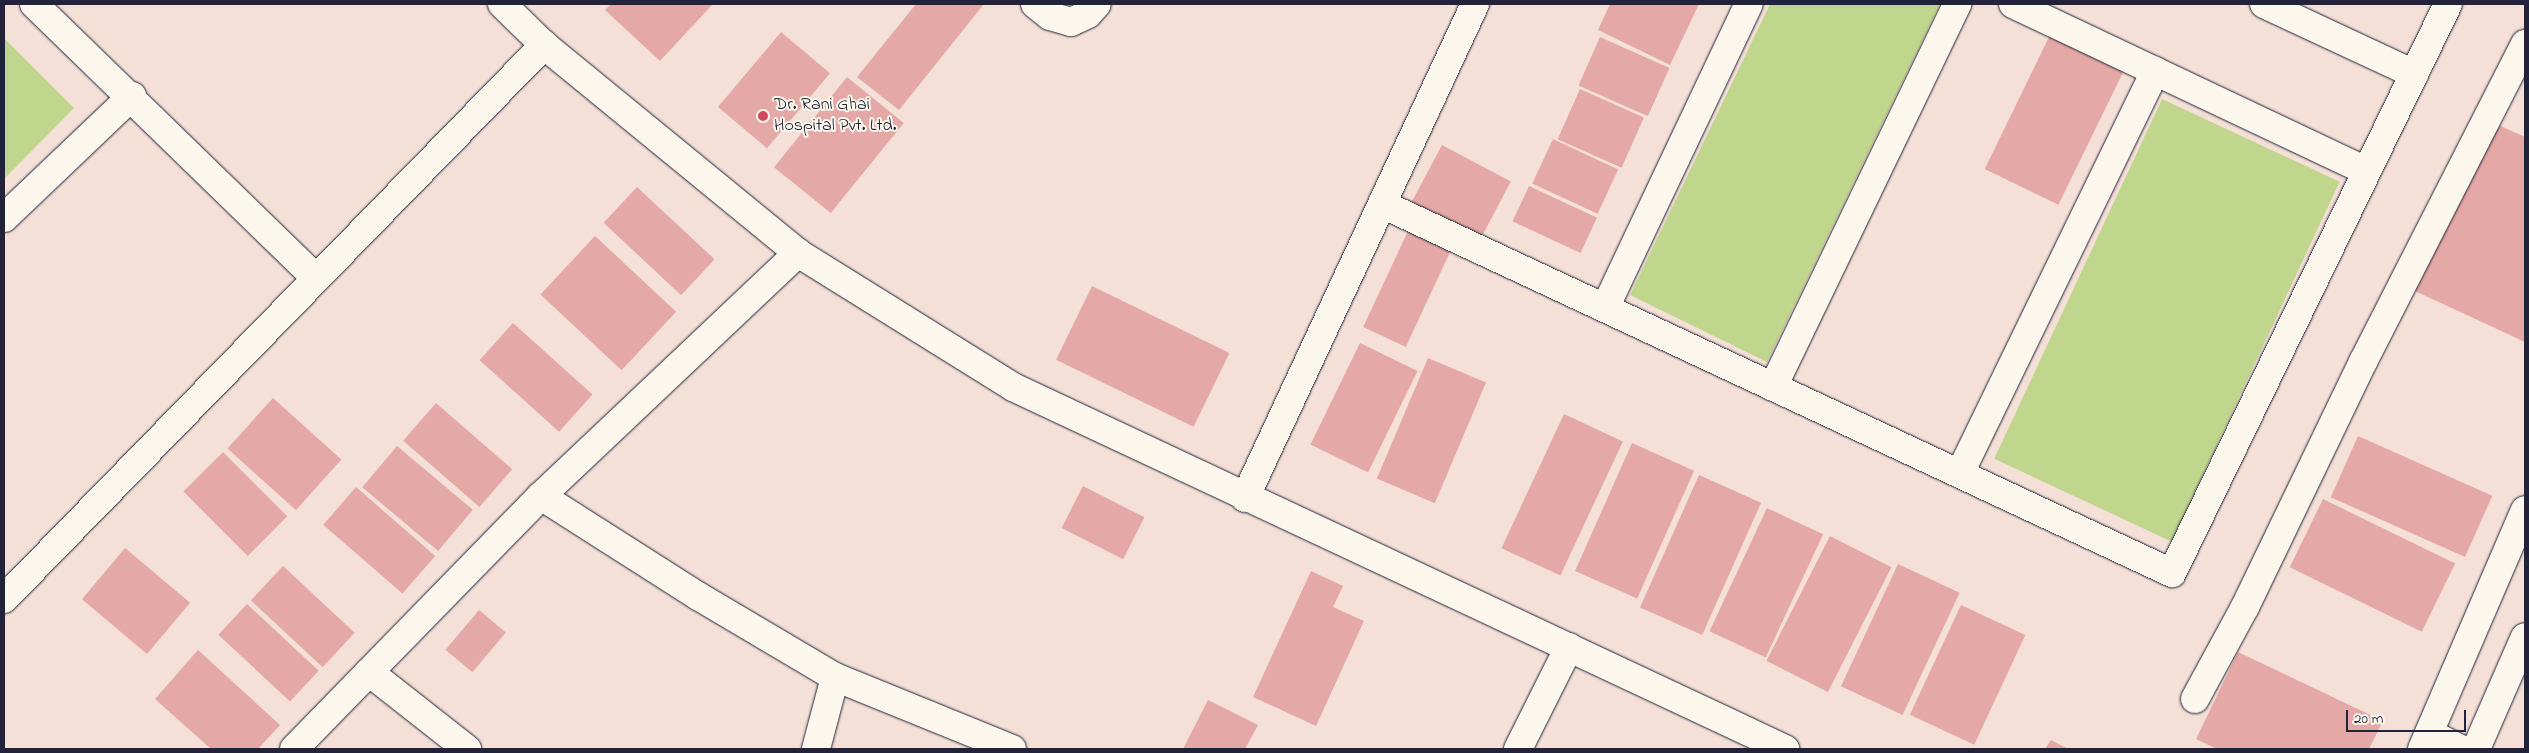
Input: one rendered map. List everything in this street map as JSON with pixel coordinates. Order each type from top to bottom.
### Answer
[{"type":"street","points":[[34,4],[132,96],[315,277]]},
{"type":"street","points":[[502,4],[544,44],[798,253],[1013,386],[1244,498],[1569,647],[1785,749]]},
{"type":"street","points":[[1035,4],[1050,16],[1071,22],[1088,14],[1097,4]]},
{"type":"street","points":[[1244,498],[1475,4]]},
{"type":"street","points":[[1605,308],[1749,4]]},
{"type":"street","points":[[1773,387],[1956,4]]},
{"type":"street","points":[[2013,4],[2366,171]]},
{"type":"street","points":[[2264,4],[2414,74]]},
{"type":"street","points":[[1382,204],[2172,573],[2448,4]]},
{"type":"street","points":[[4,598],[544,44]]},
{"type":"street","points":[[2195,699],[2245,607],[2363,362],[2525,44]]},
{"type":"street","points":[[1960,474],[2155,71]]},
{"type":"street","points":[[4,218],[132,96]]},
{"type":"street","points":[[294,749],[541,496],[798,253]]},
{"type":"street","points":[[541,496],[698,596],[835,677],[1012,749]]},
{"type":"street","points":[[2461,749],[2426,741],[2525,510]]},
{"type":"street","points":[[2476,749],[2525,637]]},
{"type":"street","points":[[1518,749],[1569,647]]},
{"type":"street","points":[[369,672],[467,749]]},
{"type":"street","points":[[816,749],[835,677]]},
{"type":"green space","points":[[1770,4],[1940,4],[1767,362],[1630,295]]},
{"type":"green space","points":[[4,38],[74,108],[4,179]]},
{"type":"green space","points":[[2162,99],[2340,182],[2172,542],[1994,459]]},
{"type":"building","points":[[611,4],[713,4],[660,61],[605,10]]},
{"type":"building","points":[[916,4],[984,4],[899,110],[857,77]]},
{"type":"building","points":[[1610,4],[1699,4],[1670,65],[1598,30]]},
{"type":"building","points":[[781,32],[830,73],[767,148],[718,107]]},
{"type":"building","points":[[2050,35],[2124,71],[2058,205],[1985,169]]},
{"type":"building","points":[[1600,37],[1669,68],[1648,116],[1578,85]]},
{"type":"building","points":[[847,77],[904,123],[831,213],[774,167]]},
{"type":"building","points":[[1580,89],[1644,117],[1622,168],[1558,139]]},
{"type":"building","points":[[2494,123],[2525,137],[2525,342],[2415,291]]},
{"type":"building","points":[[1553,139],[1618,169],[1598,214],[1532,183]]},
{"type":"building","points":[[1442,145],[1511,182],[1480,240],[1411,203]]},
{"type":"building","points":[[1529,186],[1597,218],[1580,253],[1513,221]]},
{"type":"building","points":[[637,187],[715,259],[681,295],[604,223]]},
{"type":"building","points":[[1408,231],[1451,251],[1406,347],[1363,327]]},
{"type":"building","points":[[595,236],[676,312],[622,370],[540,295]]},
{"type":"building","points":[[1092,286],[1230,353],[1194,427],[1056,360]]},
{"type":"building","points":[[513,323],[593,395],[559,432],[480,360]]},
{"type":"building","points":[[1360,343],[1418,371],[1368,473],[1310,445]]},
{"type":"building","points":[[1428,358],[1486,383],[1435,503],[1377,479]]},
{"type":"building","points":[[273,398],[341,460],[296,510],[227,449]]},
{"type":"building","points":[[436,403],[512,469],[479,507],[403,441]]},
{"type":"building","points":[[1564,414],[1623,441],[1560,576],[1501,548]]},
{"type":"building","points":[[2358,436],[2492,496],[2465,557],[2331,497]]},
{"type":"building","points":[[1632,443],[1694,471],[1637,599],[1575,571]]},
{"type":"building","points":[[397,446],[473,510],[438,551],[362,487]]},
{"type":"building","points":[[223,452],[287,516],[248,556],[183,492]]},
{"type":"building","points":[[1699,475],[1761,503],[1702,635],[1640,607]]},
{"type":"building","points":[[1083,486],[1144,517],[1123,559],[1062,528]]},
{"type":"building","points":[[356,487],[435,556],[402,594],[323,525]]},
{"type":"building","points":[[2323,499],[2455,563],[2422,632],[2290,567]]},
{"type":"building","points":[[1767,508],[1823,534],[1766,657],[1710,631]]},
{"type":"building","points":[[1830,536],[1891,567],[1828,692],[1766,661]]},
{"type":"building","points":[[125,548],[190,603],[147,654],[82,599]]},
{"type":"building","points":[[1898,564],[1960,593],[1903,715],[1841,686]]},
{"type":"building","points":[[283,566],[355,633],[323,667],[251,600]]},
{"type":"building","points":[[1311,571],[1343,586],[1333,607],[1364,621],[1316,726],[1253,697]]},
{"type":"building","points":[[247,604],[319,671],[290,702],[218,635]]},
{"type":"building","points":[[1961,605],[2025,635],[1974,745],[1910,715]]},
{"type":"building","points":[[479,610],[506,632],[472,672],[446,650]]},
{"type":"building","points":[[198,650],[280,725],[258,749],[211,749],[155,699]]},
{"type":"building","points":[[2238,652],[2383,721],[2369,749],[2217,749],[2196,739]]},
{"type":"building","points":[[1208,700],[1258,725],[1245,749],[1183,749]]},
{"type":"building","points":[[2051,740],[2068,749],[2045,749]]},
{"type":"place","name":"Dr. Rani Ghai Hospital Pvt. Ltd.","points":[[763,116]]}]
